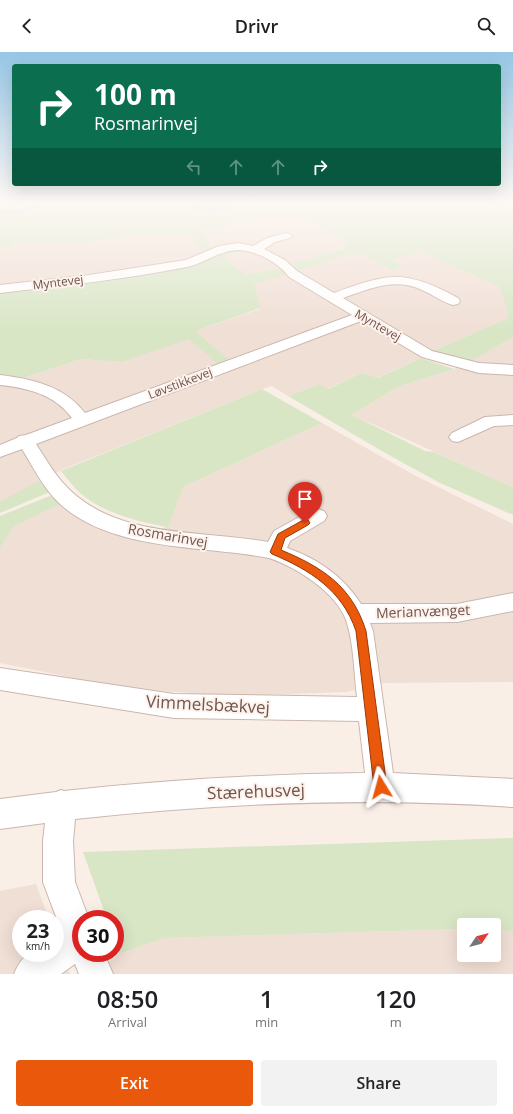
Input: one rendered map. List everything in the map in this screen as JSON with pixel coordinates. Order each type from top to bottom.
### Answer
[{"type":"street","points":[[256,249],[264,244]]},
{"type":"street","name":"Myntevej","points":[[0,289],[84,280],[188,263],[198,260],[215,251],[233,246],[243,246],[256,249],[289,267],[293,274],[361,316],[427,354],[479,368],[513,370]]},
{"type":"street","points":[[332,298],[381,282],[404,280],[416,282],[453,301]]},
{"type":"street","name":"Løvstikkevej","points":[[0,451],[25,440],[361,316]]},
{"type":"street","points":[[0,380],[45,388],[62,398],[75,409],[82,420]]},
{"type":"street","points":[[458,437],[491,421],[513,420]]},
{"type":"street","name":"Rosmarinvej","points":[[25,440],[59,490],[88,513],[114,525],[144,534],[275,552],[316,571],[338,590],[355,614],[361,631],[381,787]]},
{"type":"street","points":[[275,552],[281,536],[317,516]]},
{"type":"street","name":"Merianvænget","points":[[355,614],[457,613],[513,602]]},
{"type":"street","name":"Vimmelsbækvej","points":[[0,679],[174,706],[370,709]]},
{"type":"street","name":"Stærehusvej","points":[[0,814],[60,806],[215,792],[381,787],[513,793]]},
{"type":"street","points":[[60,806],[58,841],[59,882],[72,916]]},
{"type":"street","points":[[31,974],[72,946]]},
{"type":"street","points":[[91,962],[96,974]]},
{"type":"shaded area","points":[[14,244],[345,244],[345,247],[282,268],[249,274],[229,264],[226,255],[245,251],[238,249],[207,259],[0,290],[0,247],[12,247]]},
{"type":"shaded area","points":[[419,251],[500,286],[510,318],[433,351],[377,378],[361,373],[327,389],[320,384],[288,396],[272,386],[262,389],[64,469],[0,501],[0,377],[23,378],[81,359],[121,362],[195,331],[260,309],[255,284],[356,252],[392,270],[392,260]]},
{"type":"shaded area","points":[[513,337],[513,487],[352,415],[397,387],[454,369]]},
{"type":"shaded area","points":[[322,423],[414,475],[513,524],[513,682],[385,683],[347,692],[234,696],[161,691],[84,680],[0,663],[0,548],[13,526],[61,504],[159,543],[179,489]]},
{"type":"shaded area","points":[[36,884],[46,910],[12,910],[12,962],[64,962],[64,958],[70,974],[0,974],[0,891]]},
{"type":"shaded area","points":[[457,929],[457,962],[501,962],[501,930],[513,931],[513,974],[95,974],[109,962],[124,962],[124,952],[165,938]]},
{"type":"green space","points":[[0,244],[14,244],[12,247],[0,247]]},
{"type":"green space","points":[[197,244],[209,244],[212,250],[201,254]]},
{"type":"green space","points":[[345,244],[513,244],[513,337],[469,362],[451,358],[433,351],[509,318],[500,287],[419,251],[393,260],[403,266],[392,270],[356,252],[297,271],[292,264],[344,248]]},
{"type":"green space","points":[[238,249],[247,250],[226,255],[229,263],[248,274],[282,268],[285,275],[255,284],[260,308],[195,331],[229,360],[218,364],[189,339],[121,362],[81,359],[23,378],[0,377],[0,290],[199,263],[219,253]]},
{"type":"green space","points":[[421,358],[454,369],[397,387],[352,415],[425,451],[434,452],[513,487],[513,515],[440,483],[288,396],[320,384],[328,389],[361,373],[378,378]]},
{"type":"green space","points":[[262,389],[322,423],[183,487],[168,527],[132,519],[96,504],[77,490],[61,471]]},
{"type":"green space","points":[[39,481],[50,492],[0,513],[0,501]]},
{"type":"green space","points":[[52,495],[61,504],[14,526],[0,548],[0,516]]},
{"type":"green space","points":[[513,838],[513,931],[501,930],[501,918],[457,918],[457,929],[165,938],[124,952],[124,910],[104,910],[83,852]]},
{"type":"route","points":[[305,523],[281,536],[275,552],[316,571],[338,590],[355,614],[361,631],[381,787]]}]
